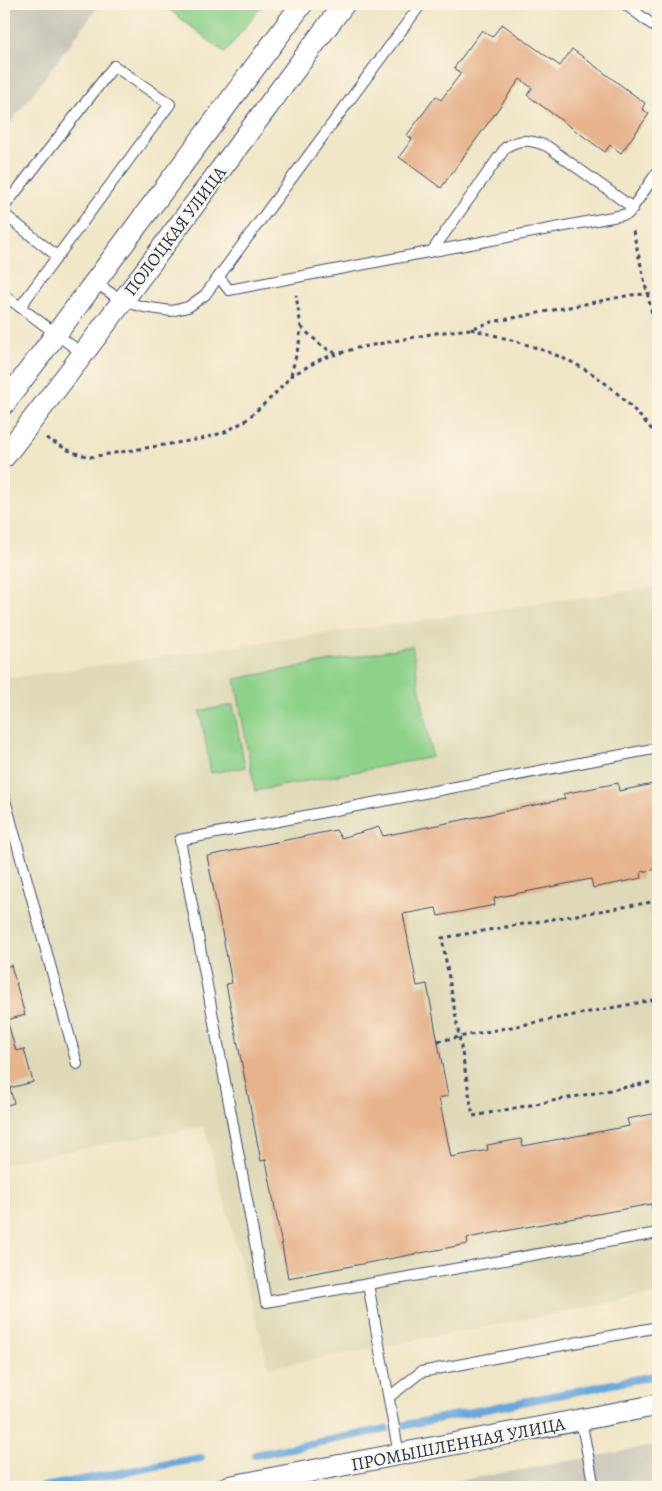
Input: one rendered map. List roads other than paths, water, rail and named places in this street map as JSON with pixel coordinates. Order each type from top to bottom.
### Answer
[{"type":"street","name":"ПОЛОЦКАЯ УЛИЦА","points":[[4,404],[302,4]]},
{"type":"street","name":"ПОЛОЦКАЯ УЛИЦА","points":[[4,457],[344,4]]},
{"type":"street","name":"ПРОМЫШЛЕННАЯ УЛИЦА","points":[[227,1487],[257,1485],[399,1455],[658,1405]]},
{"type":"lane","points":[[95,282],[122,301],[170,311],[188,307],[205,295],[421,4]]},
{"type":"lane","points":[[625,4],[658,28]]},
{"type":"lane","points":[[4,207],[114,66],[170,104],[20,307]]},
{"type":"lane","points":[[432,252],[506,147],[517,141],[532,140],[548,146],[631,211]]},
{"type":"lane","points":[[219,277],[229,290],[432,252],[631,211],[658,171]]},
{"type":"lane","points":[[4,214],[57,256]]},
{"type":"lane","points":[[4,295],[82,354]]},
{"type":"lane","points":[[658,748],[180,840],[266,1302],[658,1233]]},
{"type":"lane","points":[[4,796],[77,1064]]},
{"type":"lane","points":[[368,1284],[399,1455]]},
{"type":"lane","points":[[389,1397],[421,1372],[658,1327]]},
{"type":"lane","points":[[581,1420],[594,1487]]},
{"type":"waterway","points":[[406,1425],[658,1375]]},
{"type":"waterway","points":[[255,1455],[386,1429]]},
{"type":"waterway","points":[[43,1487],[201,1458]]}]
